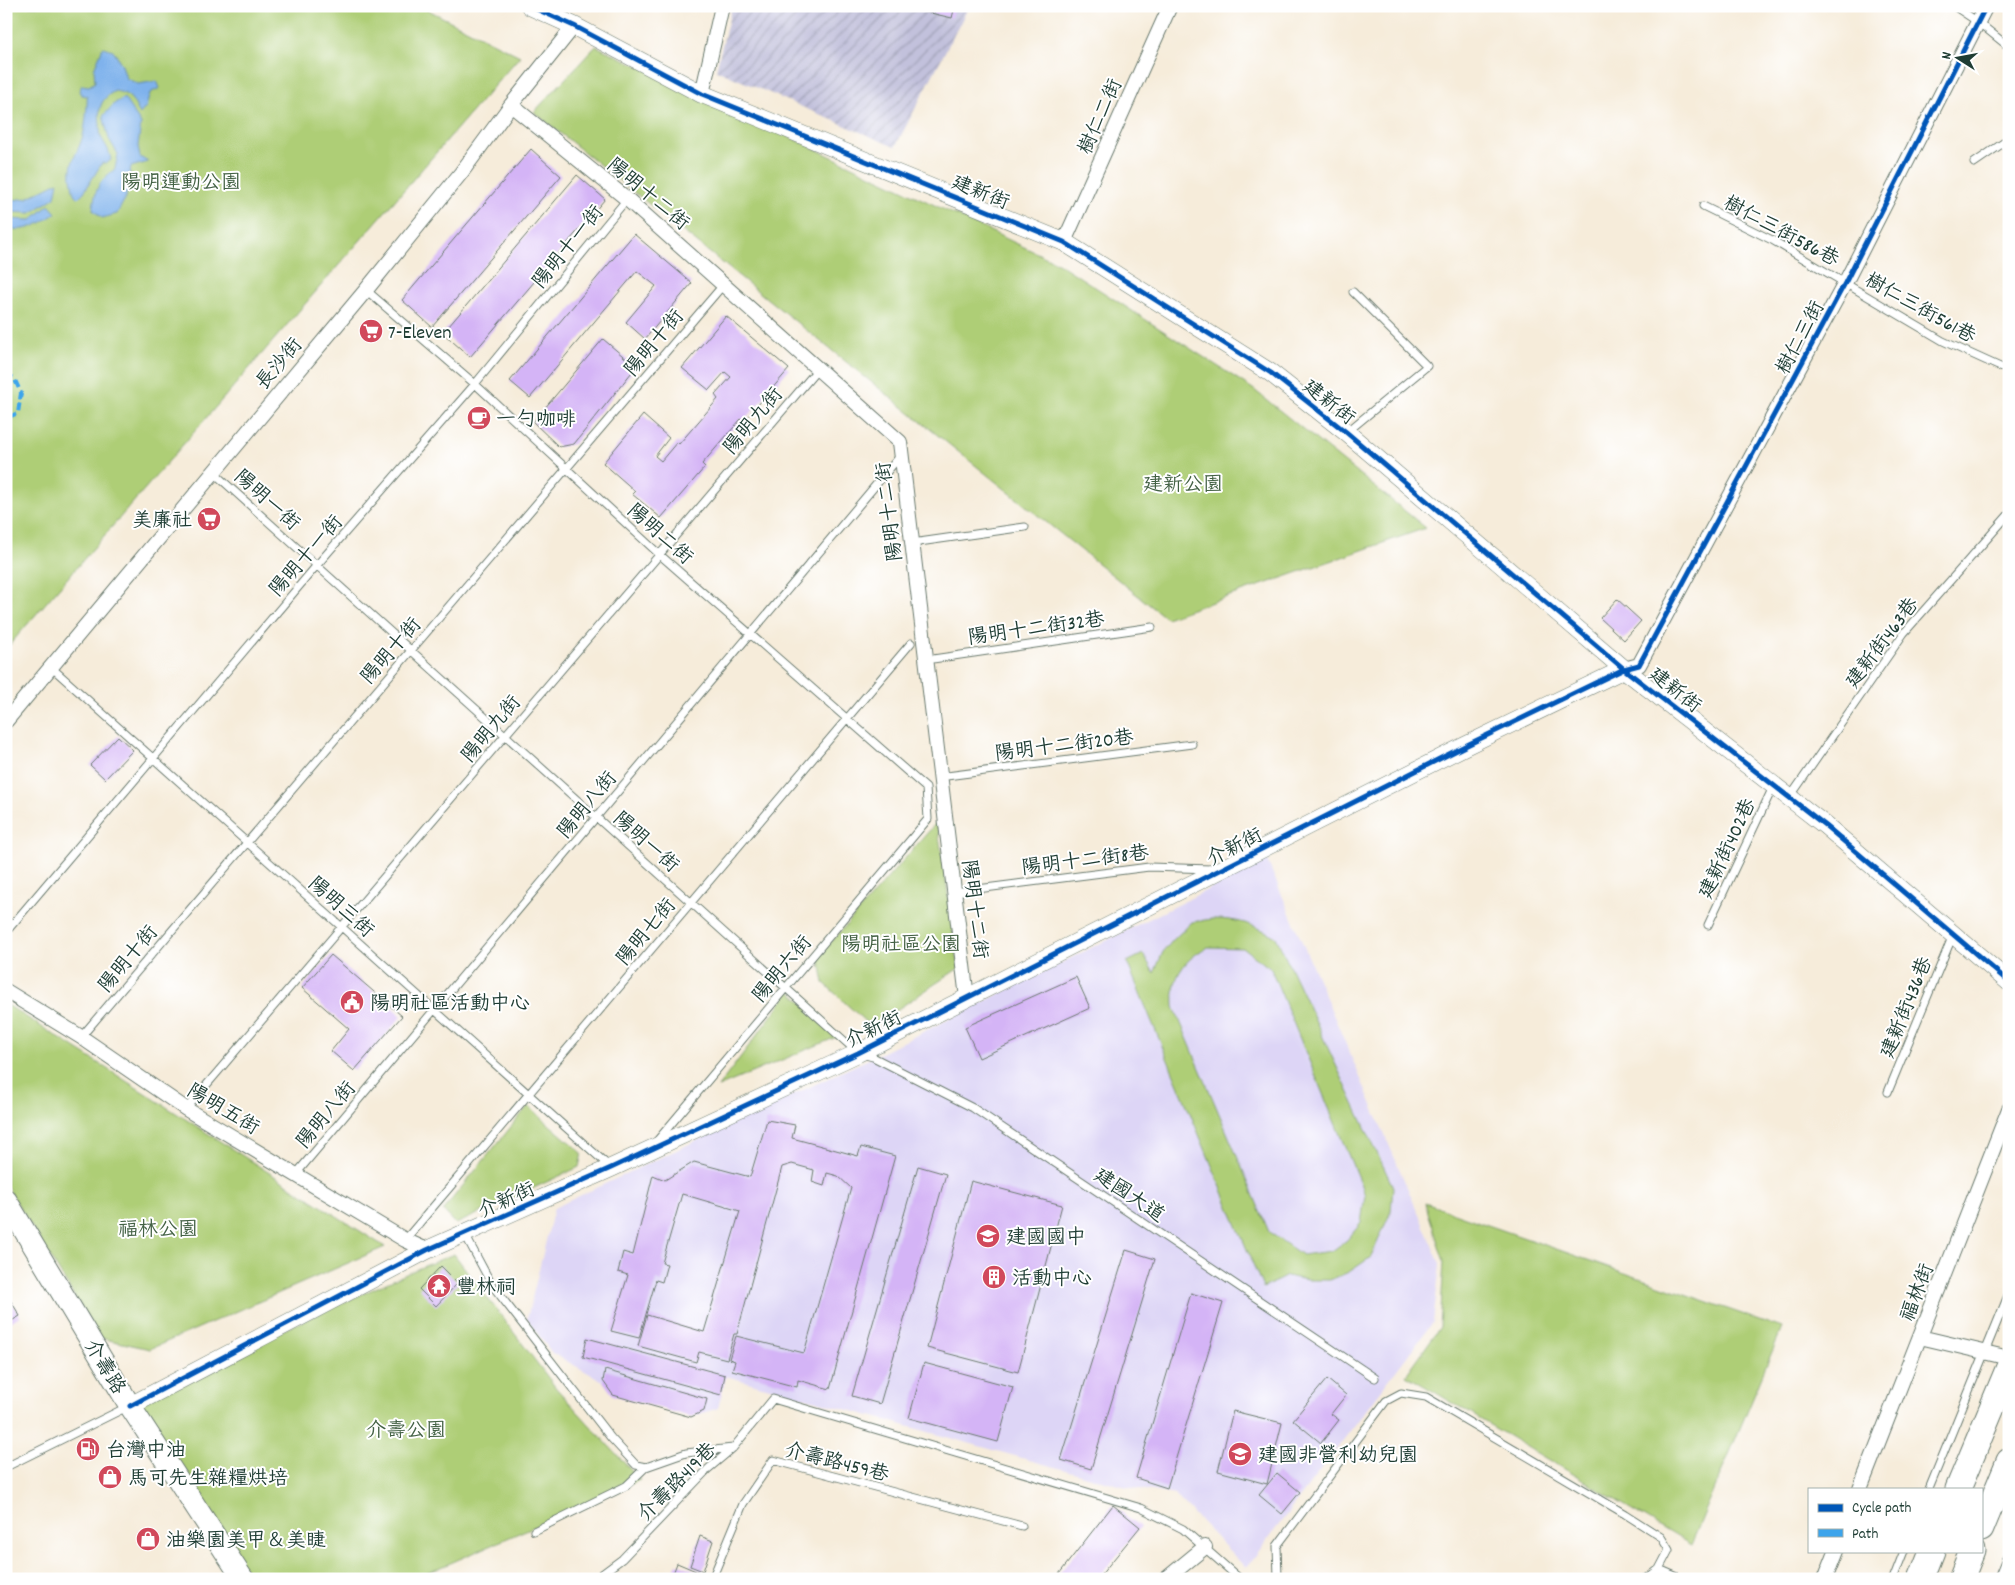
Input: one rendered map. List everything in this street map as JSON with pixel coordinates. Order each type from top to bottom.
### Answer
[{"type":"highway","points":[[1958,1488],[2009,1367]]},
{"type":"highway","points":[[1982,1527],[2009,1461]]},
{"type":"highway","points":[[1921,1579],[1932,1552]]},
{"type":"highway","points":[[1961,1579],[1972,1552]]},
{"type":"main road","name":"介壽路","points":[[6,1200],[130,1406],[243,1579]]},
{"type":"street","name":"建新街","points":[[530,6],[574,26],[702,94],[1064,242],[1271,373],[1346,432],[1624,669],[1790,798],[2009,982]]},
{"type":"street","points":[[702,94],[722,6]]},
{"type":"street","name":"樹仁二街","points":[[1064,242],[1170,6]]},
{"type":"street","name":"樹仁三街","points":[[1624,669],[1639,665],[1845,282],[1986,6]]},
{"type":"street","name":"長沙街","points":[[6,721],[366,290],[461,173],[511,105],[574,26]]},
{"type":"street","name":"陽明十二街","points":[[511,105],[627,199],[900,442],[967,998]]},
{"type":"street","name":"介新街","points":[[130,1406],[427,1250],[611,1168],[858,1053],[1465,746],[1624,669]]},
{"type":"street","name":"陽明五街","points":[[6,991],[81,1037],[186,1109],[405,1240],[427,1250]]},
{"type":"street","name":"福林街","points":[[1860,1488],[2009,1109]]},
{"type":"street","points":[[1920,1337],[2009,1358]]},
{"type":"street","points":[[1166,1579],[1205,1547]]},
{"type":"street","points":[[1825,1579],[1836,1552]]},
{"type":"street","points":[[2001,1579],[2009,1560]]},
{"type":"lane","points":[[1954,6],[1978,22],[2009,47]]},
{"type":"lane","points":[[1974,163],[2009,139]]},
{"type":"lane","name":"陽明十一街","points":[[6,932],[317,565],[475,384],[627,199]]},
{"type":"lane","name":"樹仁三街586巷","points":[[1703,206],[1772,240],[1845,282]]},
{"type":"lane","name":"樹仁三街561巷","points":[[1845,282],[1943,341],[2009,372]]},
{"type":"lane","name":"陽明十街","points":[[81,1037],[724,284]]},
{"type":"lane","name":"陽明二街","points":[[366,290],[475,384],[659,554],[926,788],[927,803]]},
{"type":"lane","points":[[1346,432],[1426,366],[1354,292]]},
{"type":"lane","name":"陽明九街","points":[[186,1109],[818,369]]},
{"type":"lane","name":"陽明八街","points":[[296,1174],[901,455]]},
{"type":"lane","name":"陽明一街","points":[[214,472],[858,1053]]},
{"type":"lane","name":"建新街463巷","points":[[1790,798],[1904,633],[2009,514]]},
{"type":"lane","points":[[912,543],[1025,527]]},
{"type":"lane","name":"陽明十二街32巷","points":[[925,660],[1152,627]]},
{"type":"lane","name":"陽明七街","points":[[405,1240],[911,643]]},
{"type":"lane","name":"陽明三街","points":[[51,667],[611,1168]]},
{"type":"lane","name":"陽明十二街20巷","points":[[939,777],[1192,744]]},
{"type":"lane","name":"建新街402巷","points":[[1708,926],[1774,785]]},
{"type":"lane","name":"陽明六街","points":[[649,1150],[928,819],[927,803]]},
{"type":"lane","name":"陽明十二街8巷","points":[[953,892],[1149,866],[1220,870]]},
{"type":"lane","name":"建新街436巷","points":[[1888,1092],[1953,934]]},
{"type":"lane","name":"建國大道","points":[[858,1053],[873,1057],[973,1108],[1375,1378]]},
{"type":"lane","points":[[467,1233],[469,1242],[492,1284],[611,1438],[636,1465],[646,1466],[686,1453],[733,1448]]},
{"type":"lane","points":[[1929,1488],[2009,1293]]},
{"type":"lane","points":[[1280,1579],[1277,1546],[1386,1401],[1401,1393],[1426,1397],[1661,1537],[1669,1550],[1659,1569],[1646,1579]]},
{"type":"lane","name":"介壽路419巷","points":[[595,1579],[622,1558],[708,1470],[733,1448],[773,1399],[1141,1508],[1183,1529],[1205,1547]]},
{"type":"lane","points":[[6,1467],[130,1406]]},
{"type":"lane","name":"介壽路459巷","points":[[712,1579],[743,1504],[773,1460],[1022,1526]]},
{"type":"lane","points":[[534,1530],[626,1486],[646,1466]]},
{"type":"lane","points":[[1205,1547],[1240,1579]]},
{"type":"lane","points":[[1893,1579],[1904,1552]]},
{"type":"lane","points":[[1659,1569],[1682,1579]]},
{"type":"shaded area","points":[[732,6],[969,6],[895,147],[716,70]]},
{"type":"shaded area","name":"建國國中","points":[[1267,860],[1440,1264],[1433,1322],[1246,1568],[1175,1495],[1123,1486],[726,1376],[718,1408],[691,1417],[613,1395],[603,1381],[552,1353],[527,1319],[554,1208],[873,1057]]},
{"type":"green space","name":"陽明運動公園","points":[[6,6],[420,6],[520,56],[6,649]]},
{"type":"green space","name":"建新公園","points":[[596,46],[1058,263],[1253,389],[1426,528],[1166,618],[534,112]]},
{"type":"green space","name":"陽明社區公園","points":[[937,822],[959,968],[871,1027],[824,983],[819,956]]},
{"type":"green space","points":[[1212,919],[1238,921],[1276,937],[1393,1187],[1391,1211],[1371,1257],[1349,1272],[1330,1280],[1307,1280],[1287,1276],[1263,1288],[1127,962],[1143,954],[1154,973],[1163,952],[1192,922]],"holes":[[[1208,947],[1243,948],[1271,969],[1365,1195],[1361,1223],[1347,1240],[1332,1251],[1302,1255],[1269,1232],[1174,1007],[1174,990],[1177,978],[1183,967],[1192,957]]]},
{"type":"green space","points":[[790,991],[839,1036],[718,1087]]},
{"type":"green space","name":"福林公園","points":[[6,1004],[385,1247],[150,1349],[100,1338],[6,1185]]},
{"type":"green space","points":[[528,1106],[582,1153],[579,1167],[456,1224],[443,1210]]},
{"type":"green space","points":[[1425,1203],[1782,1328],[1691,1545],[1406,1375],[1440,1327],[1444,1261]]},
{"type":"green space","name":"介壽公園","points":[[454,1254],[556,1388],[640,1480],[414,1579],[252,1579],[134,1398],[417,1269]]},
{"type":"water","points":[[103,47],[113,50],[122,65],[126,78],[138,84],[157,81],[160,88],[150,93],[146,107],[140,114],[131,98],[121,92],[115,91],[103,101],[99,114],[100,134],[111,160],[106,164],[102,163],[84,192],[78,198],[73,190],[71,170],[84,132],[87,99],[87,96],[82,95],[79,91],[82,85],[89,86],[95,82],[94,69]]},
{"type":"water","points":[[124,98],[141,124],[138,146],[140,157],[148,162],[131,167],[126,197],[117,214],[102,218],[93,210],[95,197],[98,186],[115,169],[118,154],[109,139],[103,116],[115,103]]},
{"type":"water","points":[[58,182],[55,197],[31,213],[6,212],[6,201],[27,198]]},
{"type":"water","points":[[49,205],[56,213],[39,224],[20,229],[6,228],[6,219],[31,220]]},
{"type":"building","points":[[928,6],[955,6],[952,18],[926,12]]},
{"type":"building","points":[[531,149],[561,176],[432,327],[402,300]]},
{"type":"building","points":[[577,175],[605,199],[470,357],[443,333]]},
{"type":"building","points":[[634,234],[692,283],[645,339],[626,322],[656,286],[637,271],[530,398],[510,381]]},
{"type":"building","points":[[726,316],[789,369],[744,421],[741,419],[702,464],[705,467],[661,518],[632,494],[635,491],[603,463],[643,415],[669,438],[655,456],[661,461],[677,442],[679,444],[718,399],[715,395],[731,377],[725,372],[709,390],[682,368]]},
{"type":"building","points":[[603,339],[636,367],[574,444],[559,447],[533,422]]},
{"type":"building","points":[[1617,599],[1641,621],[1624,640],[1600,618]]},
{"type":"building","points":[[118,736],[133,750],[105,779],[90,765]]},
{"type":"building","name":"陽明社區活動中心","points":[[331,955],[402,1016],[354,1071],[331,1051],[349,1029],[302,988]]},
{"type":"building","points":[[1076,977],[1090,1008],[979,1058],[965,1027]]},
{"type":"building","points":[[767,1120],[795,1125],[792,1138],[858,1156],[861,1147],[895,1156],[830,1389],[798,1380],[797,1387],[732,1370],[735,1361],[729,1359],[736,1336],[804,1353],[851,1188],[838,1176],[827,1173],[824,1186],[812,1182],[814,1170],[792,1164],[782,1167],[737,1334],[734,1334],[727,1359],[699,1352],[696,1362],[638,1346],[647,1315],[704,1332],[740,1211],[682,1194],[662,1263],[667,1264],[662,1282],[656,1280],[639,1338],[611,1331],[628,1275],[618,1272],[623,1252],[633,1255],[653,1175],[665,1180],[694,1162],[750,1177]]},
{"type":"building","points":[[918,1166],[946,1174],[880,1404],[852,1396]]},
{"type":"building","name":"活動中心","points":[[971,1181],[1062,1205],[1018,1372],[927,1348]]},
{"type":"building","points":[[1126,1250],[1155,1259],[1091,1469],[1061,1460]]},
{"type":"building","name":"豐林祠","points":[[441,1266],[458,1283],[436,1306],[419,1289]]},
{"type":"building","points":[[6,1293],[20,1316],[6,1324]]},
{"type":"building","points":[[1191,1293],[1223,1303],[1167,1488],[1136,1478]]},
{"type":"building","points":[[587,1338],[725,1375],[721,1395],[583,1357]]},
{"type":"building","points":[[924,1363],[1013,1387],[998,1442],[909,1418]]},
{"type":"building","points":[[605,1370],[707,1399],[704,1411],[691,1417],[613,1395],[603,1381]]},
{"type":"building","points":[[1327,1379],[1346,1395],[1331,1414],[1339,1420],[1321,1443],[1293,1420]]},
{"type":"building","points":[[1233,1411],[1282,1423],[1267,1484],[1218,1471]]},
{"type":"building","points":[[1277,1473],[1300,1492],[1282,1514],[1259,1495]]},
{"type":"building","points":[[1113,1505],[1140,1527],[1098,1579],[1055,1579]]},
{"type":"building","points":[[700,1536],[713,1541],[703,1571],[690,1566]]},
{"type":"building","points":[[677,1563],[703,1574],[701,1579],[671,1579]]},
{"type":"marked path","points":[[6,374],[14,378],[21,393],[18,413],[6,418]]},
{"type":"cycle path","points":[[530,6],[574,26],[702,94],[1064,242],[1271,373],[1346,432],[1624,669],[1826,826],[2009,982]]},
{"type":"cycle path","points":[[130,1406],[427,1250],[611,1168],[858,1053],[1465,746],[1624,669],[1639,665],[1845,283],[1986,6]]},
{"type":"place","name":"7-Eleven","points":[[371,331]]},
{"type":"place","name":"一勺咖啡","points":[[479,418]]},
{"type":"place","name":"美廉社","points":[[209,519]]},
{"type":"place","name":"陽明社區活動中心","points":[[352,1002]]},
{"type":"place","name":"建國國中","points":[[988,1236]]},
{"type":"place","name":"活動中心","points":[[994,1277]]},
{"type":"place","name":"豐林祠","points":[[439,1286]]},
{"type":"place","name":"台灣中油","points":[[88,1449]]},
{"type":"place","name":"建國非營利幼兒園","points":[[1240,1454]]},
{"type":"place","name":"馬可先生雜糧烘培","points":[[110,1477]]},
{"type":"place","name":"油樂園美甲＆美睫","points":[[148,1539]]}]
